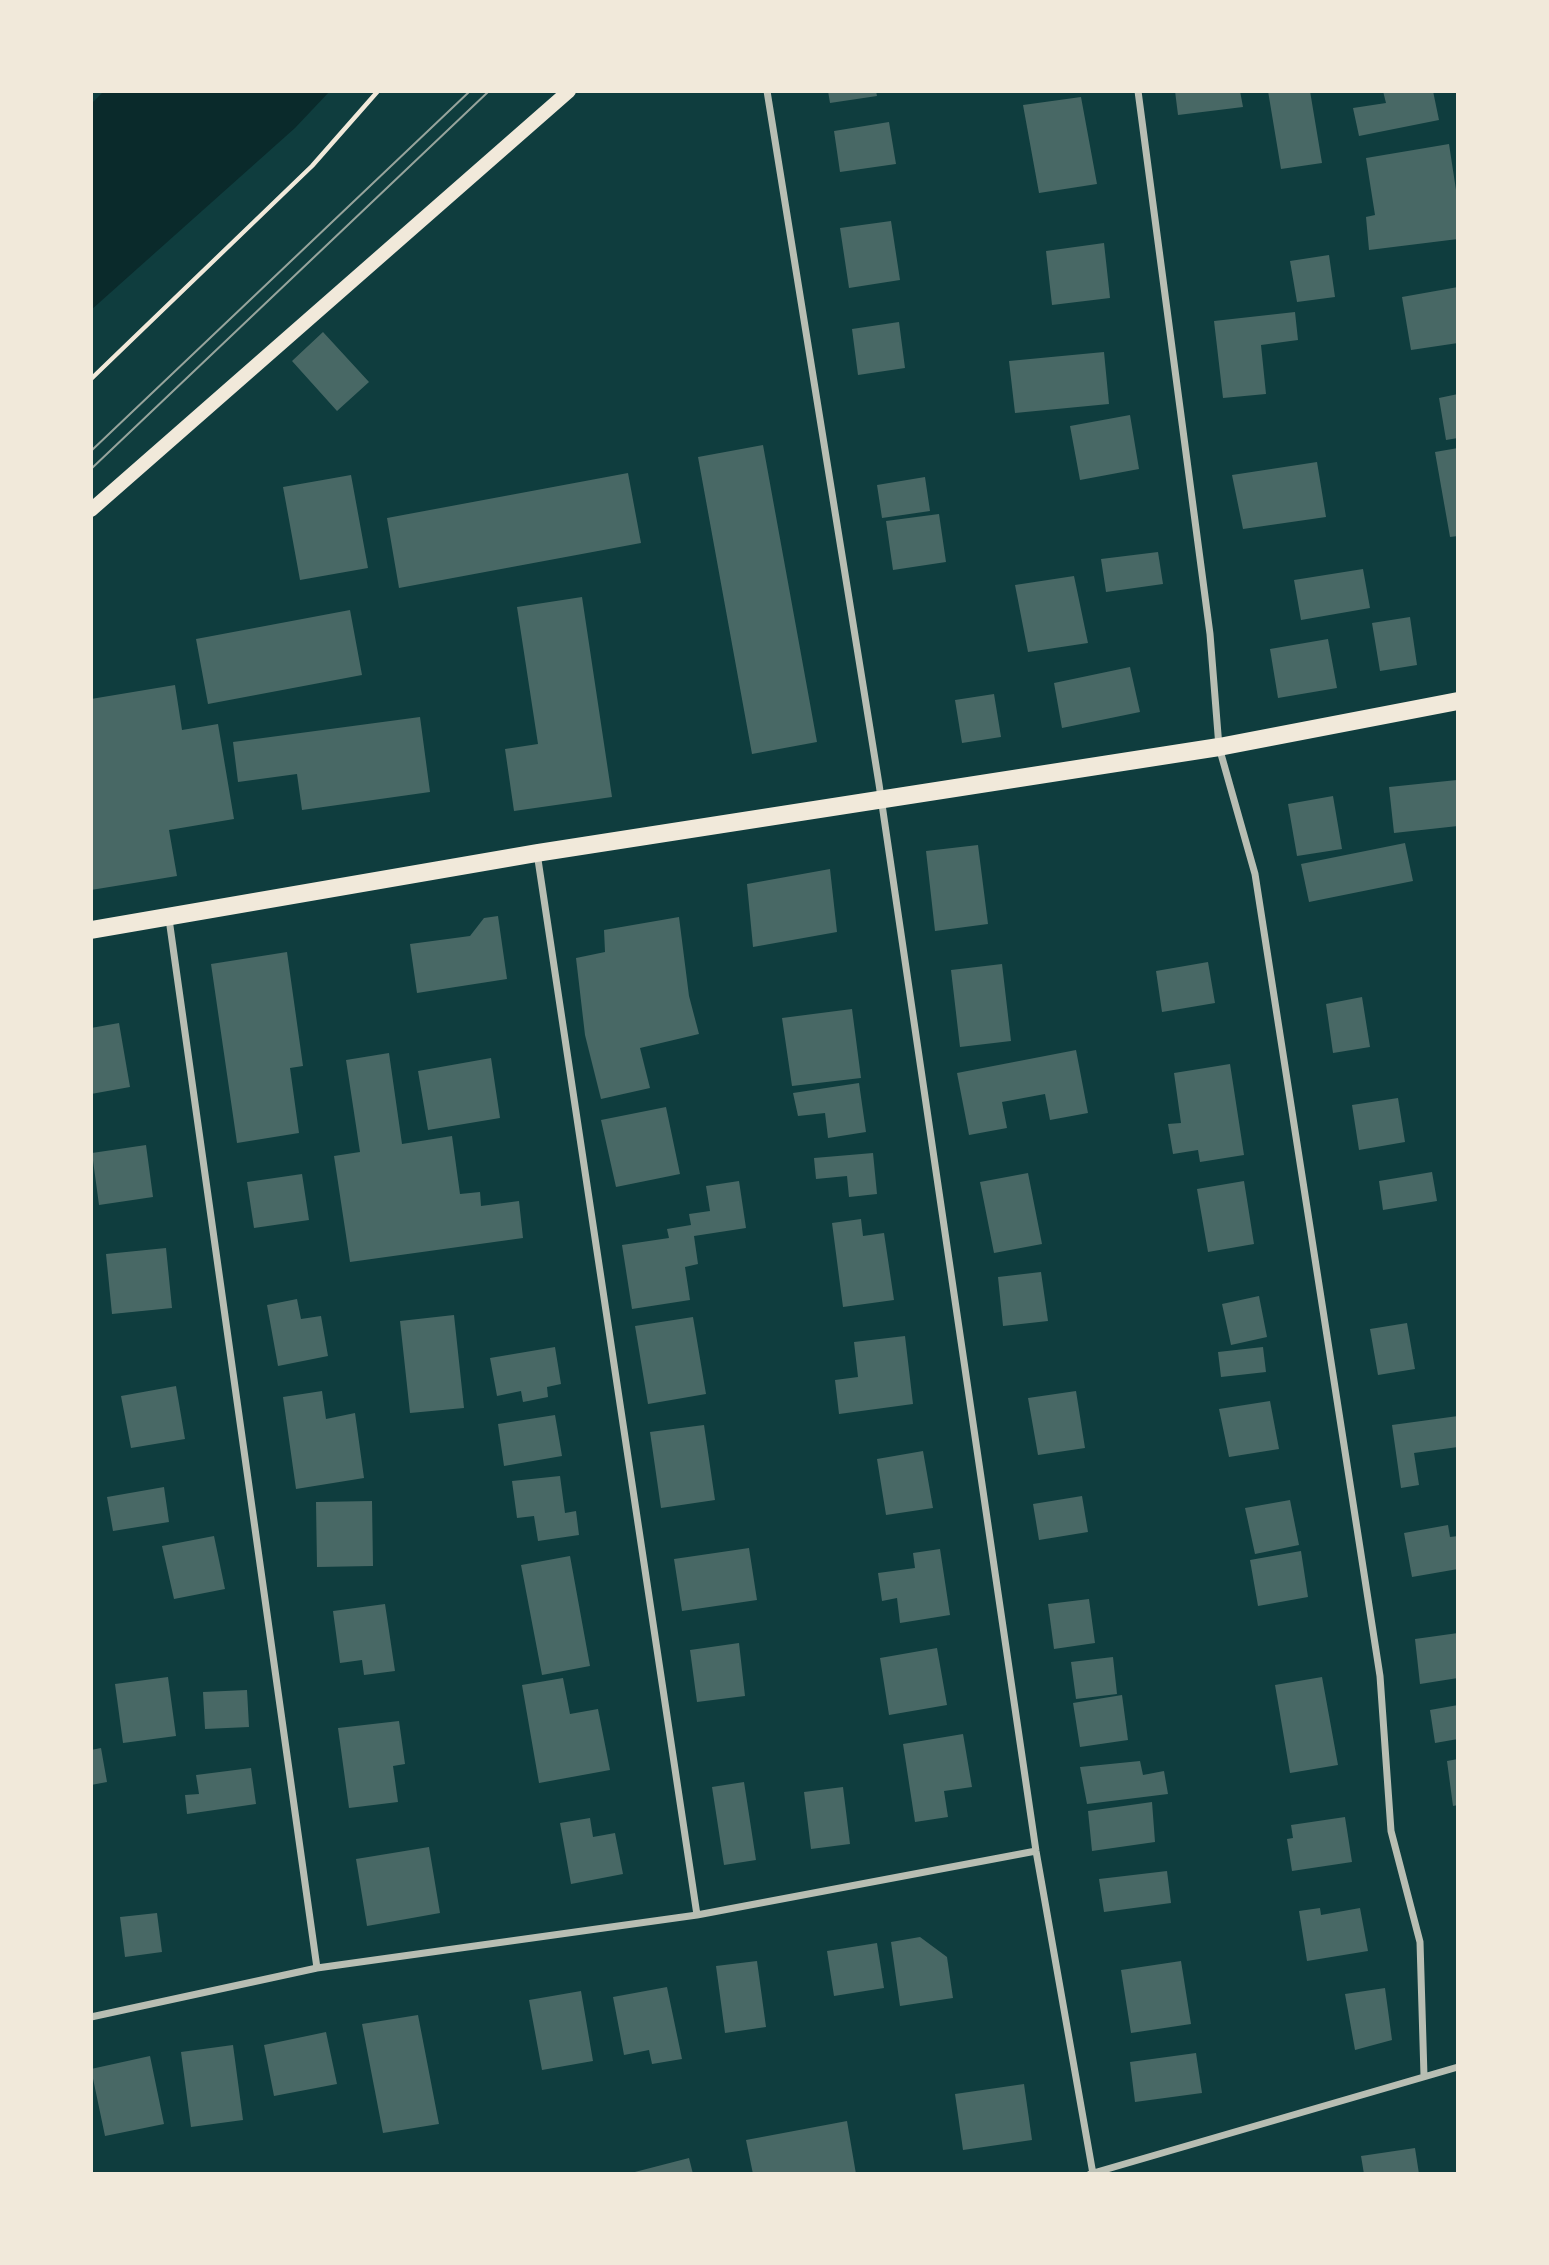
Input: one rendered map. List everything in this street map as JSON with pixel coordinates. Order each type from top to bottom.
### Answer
[{"type":"main road","points":[[91,510],[569,91]]},
{"type":"main road","points":[[91,930],[537,853],[1219,747],[1458,701]]},
{"type":"street","points":[[767,91],[881,801],[1036,1851],[1092,2174],[1458,2067]]},
{"type":"street","points":[[1138,91],[1210,634],[1219,747],[1255,874],[1380,1676],[1391,1831],[1420,1942],[1424,2076]]},
{"type":"street","points":[[537,853],[697,1915]]},
{"type":"street","points":[[169,915],[317,1968]]},
{"type":"street","points":[[91,2017],[317,1968],[697,1915],[1036,1851]]},
{"type":"path","points":[[91,379],[312,166],[379,91]]},
{"type":"water","points":[[104,91],[330,91],[295,128],[91,310],[91,104]]},
{"type":"building","points":[[828,91],[876,91],[877,96],[830,103]]},
{"type":"building","points":[[1175,91],[1240,91],[1243,107],[1178,115]]},
{"type":"building","points":[[1268,91],[1310,91],[1322,163],[1281,169]]},
{"type":"building","points":[[1383,91],[1433,91],[1439,120],[1359,136],[1353,108],[1386,103]]},
{"type":"building","points":[[1081,97],[1097,184],[1039,193],[1023,105]]},
{"type":"building","points":[[889,122],[896,164],[840,172],[834,131]]},
{"type":"building","points":[[1449,144],[1458,203],[1458,239],[1369,250],[1366,217],[1375,215],[1366,158]]},
{"type":"building","points":[[891,221],[900,280],[849,288],[840,228]]},
{"type":"building","points":[[1104,243],[1110,298],[1052,305],[1046,251]]},
{"type":"building","points":[[1329,255],[1335,297],[1297,302],[1290,261]]},
{"type":"building","points":[[1458,287],[1458,343],[1411,350],[1402,297]]},
{"type":"building","points":[[1295,312],[1298,340],[1261,345],[1266,394],[1223,398],[1214,321]]},
{"type":"building","points":[[899,322],[905,368],[858,375],[852,329]]},
{"type":"building","points":[[323,332],[369,382],[337,411],[292,361]]},
{"type":"building","points":[[1104,352],[1109,404],[1015,413],[1009,361]]},
{"type":"building","points":[[1458,394],[1458,438],[1446,440],[1439,398]]},
{"type":"building","points":[[1130,415],[1139,469],[1080,480],[1070,426]]},
{"type":"building","points":[[763,445],[817,742],[752,754],[698,457]]},
{"type":"building","points":[[1458,448],[1458,536],[1450,537],[1435,452]]},
{"type":"building","points":[[1317,462],[1326,517],[1243,529],[1232,475]]},
{"type":"building","points":[[628,473],[641,543],[399,588],[387,518]]},
{"type":"building","points":[[351,475],[368,568],[300,580],[283,487]]},
{"type":"building","points":[[925,477],[930,511],[882,518],[877,485]]},
{"type":"building","points":[[939,514],[946,562],[893,570],[886,521]]},
{"type":"building","points":[[1158,552],[1163,584],[1106,592],[1101,559]]},
{"type":"building","points":[[1363,569],[1370,608],[1301,620],[1294,580]]},
{"type":"building","points":[[1074,576],[1088,643],[1028,652],[1015,585]]},
{"type":"building","points":[[582,597],[612,797],[514,811],[505,749],[538,744],[517,607]]},
{"type":"building","points":[[350,610],[362,675],[208,704],[196,639]]},
{"type":"building","points":[[1410,617],[1417,665],[1380,671],[1372,623]]},
{"type":"building","points":[[1328,639],[1337,688],[1278,698],[1270,649]]},
{"type":"building","points":[[1130,667],[1140,712],[1062,728],[1054,683]]},
{"type":"building","points":[[175,685],[182,730],[218,724],[234,819],[169,830],[177,876],[91,890],[91,699]]},
{"type":"building","points":[[994,694],[1001,737],[962,743],[955,700]]},
{"type":"building","points":[[420,717],[430,792],[302,810],[297,774],[238,782],[233,742]]},
{"type":"building","points":[[1457,780],[1458,826],[1394,833],[1389,787]]},
{"type":"building","points":[[1333,796],[1342,849],[1297,856],[1288,804]]},
{"type":"building","points":[[1405,843],[1413,881],[1309,902],[1301,864]]},
{"type":"building","points":[[978,845],[988,924],[935,931],[926,851]]},
{"type":"building","points":[[830,869],[837,932],[753,947],[747,884]]},
{"type":"building","points":[[498,916],[507,979],[417,993],[410,944],[470,936],[484,918]]},
{"type":"building","points":[[679,917],[689,996],[699,1034],[640,1048],[650,1088],[601,1099],[585,1035],[576,958],[605,952],[604,930]]},
{"type":"building","points":[[287,952],[303,1066],[290,1068],[299,1133],[237,1143],[211,964]]},
{"type":"building","points":[[1208,962],[1215,1003],[1162,1012],[1156,971]]},
{"type":"building","points":[[1002,964],[1011,1041],[960,1047],[951,970]]},
{"type":"building","points":[[1362,997],[1370,1047],[1333,1053],[1326,1004]]},
{"type":"building","points":[[852,1009],[861,1078],[792,1086],[782,1018]]},
{"type":"building","points":[[119,1023],[130,1087],[91,1094],[91,1028]]},
{"type":"building","points":[[1076,1050],[1088,1113],[1050,1120],[1045,1094],[1002,1102],[1007,1128],[969,1135],[957,1073]]},
{"type":"building","points":[[389,1053],[402,1144],[452,1136],[460,1194],[480,1192],[481,1206],[519,1201],[523,1238],[350,1262],[334,1156],[360,1152],[346,1060]]},
{"type":"building","points":[[491,1058],[500,1118],[428,1130],[418,1071]]},
{"type":"building","points":[[1230,1064],[1244,1155],[1200,1162],[1198,1150],[1173,1154],[1168,1124],[1181,1123],[1174,1073]]},
{"type":"building","points":[[859,1083],[866,1132],[828,1138],[825,1113],[798,1116],[793,1093]]},
{"type":"building","points":[[1398,1098],[1405,1142],[1359,1150],[1352,1105]]},
{"type":"building","points":[[666,1107],[680,1174],[616,1187],[601,1120]]},
{"type":"building","points":[[146,1145],[153,1197],[99,1205],[92,1153]]},
{"type":"building","points":[[873,1153],[877,1194],[849,1197],[847,1176],[816,1179],[814,1158]]},
{"type":"building","points":[[1432,1172],[1437,1201],[1383,1210],[1379,1181]]},
{"type":"building","points":[[1028,1173],[1042,1244],[994,1253],[980,1182]]},
{"type":"building","points":[[302,1174],[309,1220],[254,1228],[247,1182]]},
{"type":"building","points":[[739,1181],[746,1228],[694,1236],[698,1264],[685,1267],[690,1300],[632,1309],[622,1245],[669,1238],[667,1229],[691,1225],[689,1214],[710,1211],[706,1186]]},
{"type":"building","points":[[1244,1181],[1254,1244],[1208,1252],[1197,1189]]},
{"type":"building","points":[[861,1219],[863,1236],[884,1233],[894,1300],[843,1307],[832,1223]]},
{"type":"building","points":[[166,1248],[172,1308],[112,1314],[106,1254]]},
{"type":"building","points":[[1041,1272],[1048,1321],[1003,1326],[998,1277]]},
{"type":"building","points":[[1259,1296],[1267,1337],[1231,1345],[1222,1304]]},
{"type":"building","points":[[297,1299],[301,1319],[321,1316],[328,1356],[278,1366],[267,1305]]},
{"type":"building","points":[[454,1315],[464,1408],[410,1413],[400,1321]]},
{"type":"building","points":[[693,1317],[706,1394],[648,1404],[635,1326]]},
{"type":"building","points":[[1407,1323],[1415,1369],[1378,1375],[1370,1329]]},
{"type":"building","points":[[905,1336],[913,1404],[839,1414],[835,1380],[858,1377],[854,1342]]},
{"type":"building","points":[[555,1347],[561,1384],[547,1387],[548,1397],[523,1402],[521,1391],[497,1396],[490,1358]]},
{"type":"building","points":[[1263,1347],[1266,1372],[1221,1377],[1218,1352]]},
{"type":"building","points":[[176,1386],[185,1439],[131,1448],[121,1396]]},
{"type":"building","points":[[322,1391],[326,1419],[355,1413],[364,1478],[296,1489],[283,1397]]},
{"type":"building","points":[[1076,1391],[1085,1448],[1038,1455],[1028,1398]]},
{"type":"building","points":[[1270,1401],[1279,1449],[1229,1457],[1219,1409]]},
{"type":"building","points":[[555,1415],[562,1456],[504,1466],[498,1424]]},
{"type":"building","points":[[1458,1416],[1458,1447],[1414,1453],[1419,1485],[1401,1488],[1392,1425]]},
{"type":"building","points":[[704,1425],[715,1500],[661,1508],[650,1432]]},
{"type":"building","points":[[923,1451],[933,1508],[886,1515],[877,1459]]},
{"type":"building","points":[[560,1476],[565,1513],[576,1511],[579,1535],[538,1541],[534,1516],[517,1518],[512,1481]]},
{"type":"building","points":[[164,1487],[169,1522],[113,1531],[107,1497]]},
{"type":"building","points":[[1082,1496],[1088,1532],[1039,1540],[1033,1504]]},
{"type":"building","points":[[1290,1500],[1299,1545],[1255,1554],[1245,1508]]},
{"type":"building","points":[[372,1501],[373,1566],[317,1567],[316,1502]]},
{"type":"building","points":[[1448,1525],[1450,1537],[1458,1536],[1458,1569],[1412,1577],[1404,1533]]},
{"type":"building","points":[[214,1536],[225,1589],[174,1599],[162,1546]]},
{"type":"building","points":[[749,1548],[757,1600],[682,1611],[674,1559]]},
{"type":"building","points":[[940,1549],[950,1615],[900,1623],[897,1598],[882,1601],[878,1573],[915,1568],[913,1553]]},
{"type":"building","points":[[1301,1551],[1308,1597],[1258,1606],[1250,1560]]},
{"type":"building","points":[[570,1556],[590,1666],[542,1675],[521,1565]]},
{"type":"building","points":[[1089,1599],[1095,1643],[1054,1649],[1048,1604]]},
{"type":"building","points":[[385,1604],[395,1671],[364,1675],[362,1660],[340,1663],[333,1611]]},
{"type":"building","points":[[1458,1633],[1458,1678],[1420,1684],[1415,1639]]},
{"type":"building","points":[[739,1643],[745,1696],[697,1702],[690,1650]]},
{"type":"building","points":[[937,1648],[947,1705],[889,1715],[880,1658]]},
{"type":"building","points":[[1113,1657],[1117,1694],[1076,1699],[1071,1662]]},
{"type":"building","points":[[168,1677],[176,1736],[123,1743],[115,1684]]},
{"type":"building","points":[[1322,1677],[1338,1765],[1290,1773],[1275,1685]]},
{"type":"building","points":[[563,1678],[570,1714],[598,1709],[610,1770],[539,1783],[522,1685]]},
{"type":"building","points":[[247,1690],[249,1727],[205,1729],[203,1692]]},
{"type":"building","points":[[1122,1695],[1128,1740],[1080,1747],[1073,1703]]},
{"type":"building","points":[[1458,1705],[1458,1739],[1435,1743],[1430,1710]]},
{"type":"building","points":[[399,1721],[405,1764],[393,1766],[398,1802],[349,1808],[338,1728]]},
{"type":"building","points":[[963,1734],[972,1787],[944,1791],[948,1817],[915,1822],[903,1744]]},
{"type":"building","points":[[101,1748],[107,1782],[91,1785],[91,1750]]},
{"type":"building","points":[[1458,1759],[1458,1805],[1453,1806],[1447,1761]]},
{"type":"building","points":[[1140,1761],[1143,1775],[1164,1771],[1168,1794],[1087,1804],[1080,1767]]},
{"type":"building","points":[[251,1768],[256,1804],[187,1814],[185,1795],[199,1794],[196,1775]]},
{"type":"building","points":[[744,1782],[756,1860],[724,1865],[712,1787]]},
{"type":"building","points":[[843,1787],[850,1844],[811,1849],[804,1792]]},
{"type":"building","points":[[1152,1802],[1155,1842],[1092,1851],[1088,1811]]},
{"type":"building","points":[[1345,1817],[1352,1862],[1292,1871],[1287,1839],[1293,1838],[1291,1825]]},
{"type":"building","points":[[590,1818],[593,1837],[615,1833],[623,1874],[571,1884],[560,1823]]},
{"type":"building","points":[[429,1847],[440,1913],[367,1926],[356,1859]]},
{"type":"building","points":[[1167,1871],[1171,1903],[1104,1912],[1099,1879]]},
{"type":"building","points":[[1320,1908],[1321,1915],[1360,1908],[1368,1951],[1307,1961],[1299,1911]]},
{"type":"building","points":[[157,1913],[162,1952],[125,1957],[120,1917]]},
{"type":"building","points":[[920,1937],[947,1957],[953,1998],[900,2006],[891,1942]]},
{"type":"building","points":[[877,1943],[884,1988],[834,1996],[827,1951]]},
{"type":"building","points":[[757,1961],[766,2027],[725,2033],[716,1966]]},
{"type":"building","points":[[1181,1961],[1191,2024],[1131,2033],[1121,1970]]},
{"type":"building","points":[[667,1987],[682,2059],[652,2064],[649,2050],[624,2055],[613,1997]]},
{"type":"building","points":[[1385,1988],[1392,2040],[1355,2050],[1345,1994]]},
{"type":"building","points":[[581,1991],[593,2061],[542,2070],[529,2000]]},
{"type":"building","points":[[418,2015],[439,2124],[383,2133],[362,2024]]},
{"type":"building","points":[[326,2032],[337,2084],[274,2096],[264,2045]]},
{"type":"building","points":[[233,2045],[243,2120],[191,2127],[181,2052]]},
{"type":"building","points":[[1196,2053],[1202,2093],[1135,2102],[1130,2062]]},
{"type":"building","points":[[150,2056],[164,2124],[105,2136],[91,2069]]},
{"type":"building","points":[[1024,2084],[1032,2140],[963,2150],[955,2094]]},
{"type":"building","points":[[847,2121],[856,2174],[753,2174],[746,2140]]},
{"type":"building","points":[[1415,2148],[1419,2174],[1364,2174],[1361,2156]]},
{"type":"building","points":[[689,2158],[693,2174],[631,2173]]},
{"type":"tram line","points":[[91,451],[470,91]]},
{"type":"tram line","points":[[91,469],[489,91]]}]
